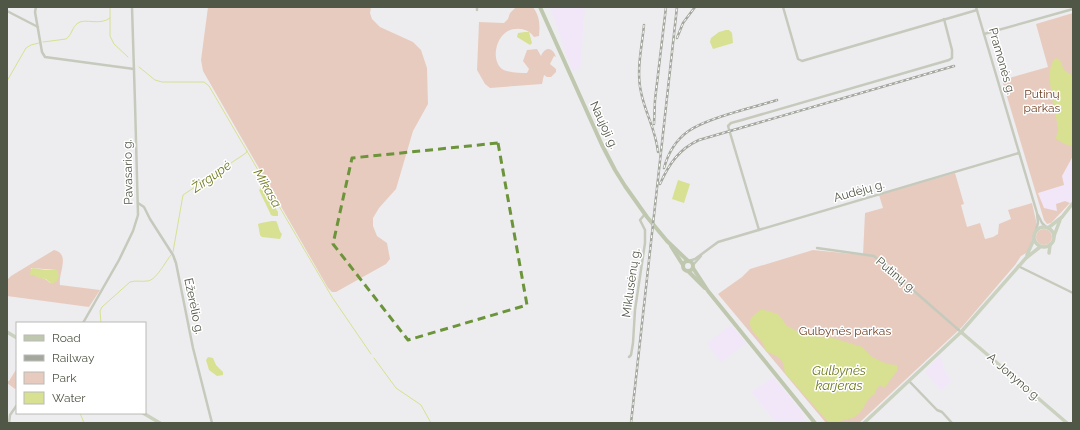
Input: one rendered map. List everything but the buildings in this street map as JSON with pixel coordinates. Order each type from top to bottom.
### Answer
[{"type":"main road","name":"Naujoji g.","points":[[540,7],[605,151],[625,186],[645,214],[668,241],[689,261]]},
{"type":"main road","points":[[864,423],[961,332],[1026,258],[1042,247],[1050,245],[1062,217],[1073,203]]},
{"type":"main road","points":[[1026,258],[1036,230],[1041,227],[1047,227],[1062,217]]},
{"type":"main road","points":[[1047,227],[1052,232],[1054,237]]},
{"type":"main road","points":[[1034,239],[1036,244],[1042,247]]},
{"type":"main road","name":"Naujoji g.","points":[[668,241],[683,265]]},
{"type":"main road","points":[[708,291],[689,261],[683,265],[684,269],[688,271],[708,291],[814,423]]},
{"type":"main road","points":[[688,271],[691,270],[693,266]]},
{"type":"main road","points":[[7,332],[16,337]]},
{"type":"main road","name":"A. Jonyno g.","points":[[961,332],[1067,423]]},
{"type":"main road","points":[[145,414],[160,423]]},
{"type":"street","points":[[36,7],[35,12],[42,52],[47,58],[134,69]]},
{"type":"street","name":"Pavasario g.","points":[[84,322],[119,260],[133,231],[138,216],[132,7]]},
{"type":"street","points":[[783,7],[798,59],[802,61],[976,8]]},
{"type":"street","name":"Pramonės g.","points":[[976,8],[1037,213]]},
{"type":"street","points":[[984,34],[1073,9]]},
{"type":"street","points":[[7,11],[38,27]]},
{"type":"street","points":[[759,230],[728,126],[731,123],[949,60],[952,58],[952,50],[944,19]]},
{"type":"street","name":"Audėjų g.","points":[[689,261],[695,259],[718,242],[1019,153]]},
{"type":"street","name":"Ežerėlio g.","points":[[138,203],[144,207],[173,255],[176,263],[193,348],[212,423]]},
{"type":"street","points":[[1037,213],[1042,223],[1047,227]]},
{"type":"street","points":[[1036,230],[1038,223],[1037,213]]},
{"type":"street","name":"Miklusėnų g.","points":[[629,358],[633,343],[635,310],[645,243],[645,230],[640,220],[645,214]]},
{"type":"street","name":"Putinų g.","points":[[817,248],[874,256],[961,332]]},
{"type":"street","name":"Audėjų g.","points":[[693,266],[706,251]]},
{"type":"street","points":[[1018,266],[1073,293]]},
{"type":"street","points":[[909,381],[952,423]]},
{"type":"street","points":[[9,423],[10,416],[16,407]]},
{"type":"highlighted area","points":[[498,143],[527,305],[408,340],[333,244],[352,158]]},
{"type":"shaded area","points":[[550,7],[585,7],[580,69],[572,71]]},
{"type":"shaded area","points":[[1073,156],[1073,198],[1070,203],[1065,201],[1057,211],[1043,208],[1038,192],[1042,192],[1062,176]]},
{"type":"shaded area","points":[[729,326],[732,326],[746,343],[721,362],[707,344]]},
{"type":"shaded area","points":[[940,355],[945,371],[951,381],[942,391],[925,372]]},
{"type":"shaded area","points":[[772,378],[775,379],[801,411],[807,423],[776,423],[751,392]]},
{"type":"green space","points":[[208,7],[371,7],[370,13],[372,19],[380,27],[413,42],[421,50],[427,68],[428,104],[413,131],[396,189],[379,208],[373,218],[373,226],[377,236],[387,243],[390,259],[386,264],[336,292],[332,292],[328,288],[203,71],[201,60]]},
{"type":"green space","points":[[516,7],[533,7],[539,21],[539,36],[534,37],[528,31],[520,29],[507,31],[501,37],[497,46],[496,57],[499,66],[508,71],[527,73],[529,69],[523,61],[527,50],[537,49],[541,56],[547,49],[549,49],[553,51],[556,57],[554,56],[550,64],[556,69],[556,72],[551,77],[544,75],[542,84],[490,88],[485,84],[477,70],[479,22],[504,23]]},
{"type":"green space","name":"Putinų parkas","points":[[1073,13],[1073,156],[1062,176],[1064,185],[1038,193],[1044,208],[1057,211],[1056,204],[1065,201],[1070,203],[1051,223],[1047,224],[1044,220],[1002,80],[1048,67],[1036,24]]},
{"type":"green space","name":"Gulbynės parkas","points":[[955,173],[964,204],[961,205],[967,227],[980,223],[985,239],[998,234],[999,224],[1011,219],[1008,210],[1032,203],[1037,225],[1028,252],[1021,256],[962,327],[859,423],[826,423],[718,294],[742,277],[750,269],[813,250],[863,255],[865,213],[883,208],[879,195]]},
{"type":"green space","points":[[1044,229],[1050,231],[1052,237],[1050,243],[1044,245],[1038,243],[1036,237],[1038,231]]},
{"type":"green space","points":[[54,250],[62,255],[63,260],[60,285],[100,290],[89,307],[7,296],[7,280],[11,276]],"holes":[[[31,268],[57,270],[50,283],[45,279],[31,275]]]},
{"type":"green space","points":[[16,370],[16,388],[7,383],[7,381],[9,381]]},
{"type":"water","points":[[729,30],[732,33],[733,43],[713,49],[710,42],[711,38],[719,32]]},
{"type":"water","points":[[529,32],[532,43],[530,45],[517,37],[518,33]]},
{"type":"water","points":[[1056,58],[1060,60],[1064,70],[1073,76],[1073,146],[1066,145],[1056,139],[1058,128],[1051,91],[1050,71],[1052,63]]},
{"type":"water","points":[[678,180],[690,184],[684,203],[672,199]]},
{"type":"water","points":[[261,188],[264,190],[278,212],[278,216],[271,215],[259,190]]},
{"type":"water","points":[[276,221],[282,234],[280,239],[262,237],[260,235],[258,224]]},
{"type":"water","points":[[31,269],[57,270],[59,276],[57,281],[52,284],[46,279],[38,278],[35,275],[30,275]]},
{"type":"water","name":"Gulbynės karjeras","points":[[760,310],[778,314],[787,326],[803,334],[833,338],[862,347],[872,357],[887,364],[897,365],[897,371],[884,388],[881,385],[879,386],[875,391],[875,394],[856,416],[842,420],[838,423],[829,423],[785,373],[782,361],[775,355],[766,351],[762,342],[752,331],[750,320]]},
{"type":"water","points":[[208,357],[213,358],[216,365],[223,372],[223,375],[217,376],[209,370],[206,360]]},
{"type":"waterway","name":"Mikasa","points":[[110,7],[110,36],[114,44],[128,57]]},
{"type":"waterway","points":[[43,42],[66,39],[78,23],[85,21],[97,22],[110,18]]},
{"type":"waterway","points":[[7,81],[26,48],[39,43]]},
{"type":"waterway","name":"Mikasa","points":[[139,67],[155,80],[162,82],[204,82],[209,86],[332,297],[371,354]]},
{"type":"waterway","name":"Žirgupė","points":[[173,252],[183,195],[247,151]]},
{"type":"waterway","name":"Žirgupė","points":[[101,322],[100,311],[102,307],[130,282],[147,281],[154,278],[171,255]]},
{"type":"waterway","name":"Mikasa","points":[[374,358],[396,388],[421,405],[431,423]]},
{"type":"waterway","name":"Žirgupė","points":[[80,414],[84,423]]},
{"type":"railway","points":[[654,124],[655,100],[666,7]]},
{"type":"railway","points":[[631,423],[677,7]]},
{"type":"railway","points":[[677,38],[683,23],[695,7]]},
{"type":"railway","points":[[644,25],[639,75],[643,100],[655,136],[658,152]]},
{"type":"railway","points":[[660,184],[675,158],[686,148],[699,140],[954,66]]},
{"type":"railway","points":[[664,168],[668,156],[674,146],[688,131],[717,118],[777,100]]}]
